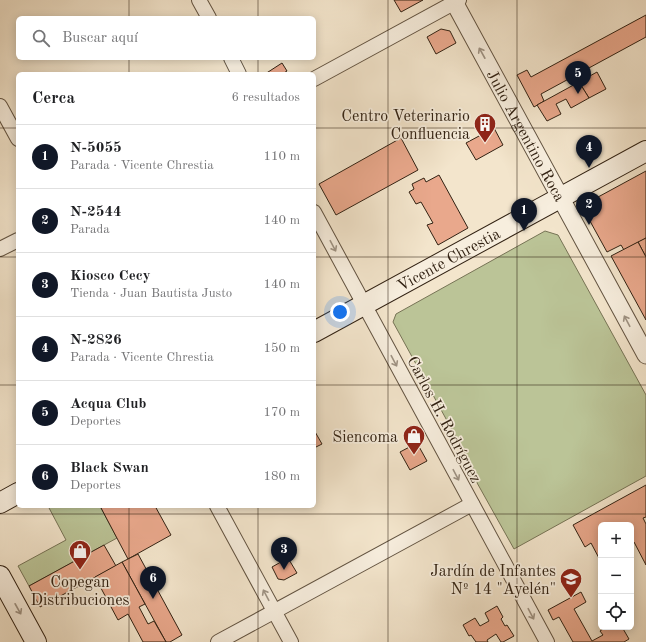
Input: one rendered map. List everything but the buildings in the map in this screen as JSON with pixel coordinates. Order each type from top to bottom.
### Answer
[{"type":"main road","name":"Vicente Chrestia","points":[[316,331],[646,152]]},
{"type":"main road","points":[[0,503],[16,494]]},
{"type":"main road","points":[[0,576],[36,642]]},
{"type":"street","points":[[199,0],[208,16]]},
{"type":"street","points":[[316,78],[455,1]]},
{"type":"street","name":"Julio Argentino Roca","points":[[455,1],[646,355]]},
{"type":"street","points":[[232,60],[238,72]]},
{"type":"street","points":[[0,106],[16,135]]},
{"type":"street","name":"Carlos H. Rodríguez","points":[[316,216],[547,642]]},
{"type":"street","points":[[0,249],[16,241]]},
{"type":"street","points":[[218,642],[472,504]]},
{"type":"street","points":[[218,508],[291,642]]},
{"type":"green space","points":[[545,231],[558,235],[646,395],[646,476],[514,549],[471,472],[474,470],[393,322],[396,314]]},
{"type":"green space","points":[[49,508],[101,508],[117,538],[29,586],[18,566],[66,540]]},
{"type":"place","name":"Acqua Club","points":[[578,94]]},
{"type":"place","name":"Centro Veterinario Confluencia","points":[[485,144]]},
{"type":"place","name":"N-2826","points":[[589,168]]},
{"type":"place","name":"N-2544","points":[[589,225]]},
{"type":"place","name":"N-5055","points":[[524,231]]},
{"type":"place","name":"Siencoma","points":[[414,456]]},
{"type":"place","name":"Copegan Distribuciones","points":[[80,570]]},
{"type":"place","name":"Kiosco Cecy","points":[[284,570]]},
{"type":"place","name":"Jardín de Infantes Nº 14 \"Ayelén\"","points":[[571,598]]},
{"type":"place","name":"Black Swan","points":[[153,599]]}]
